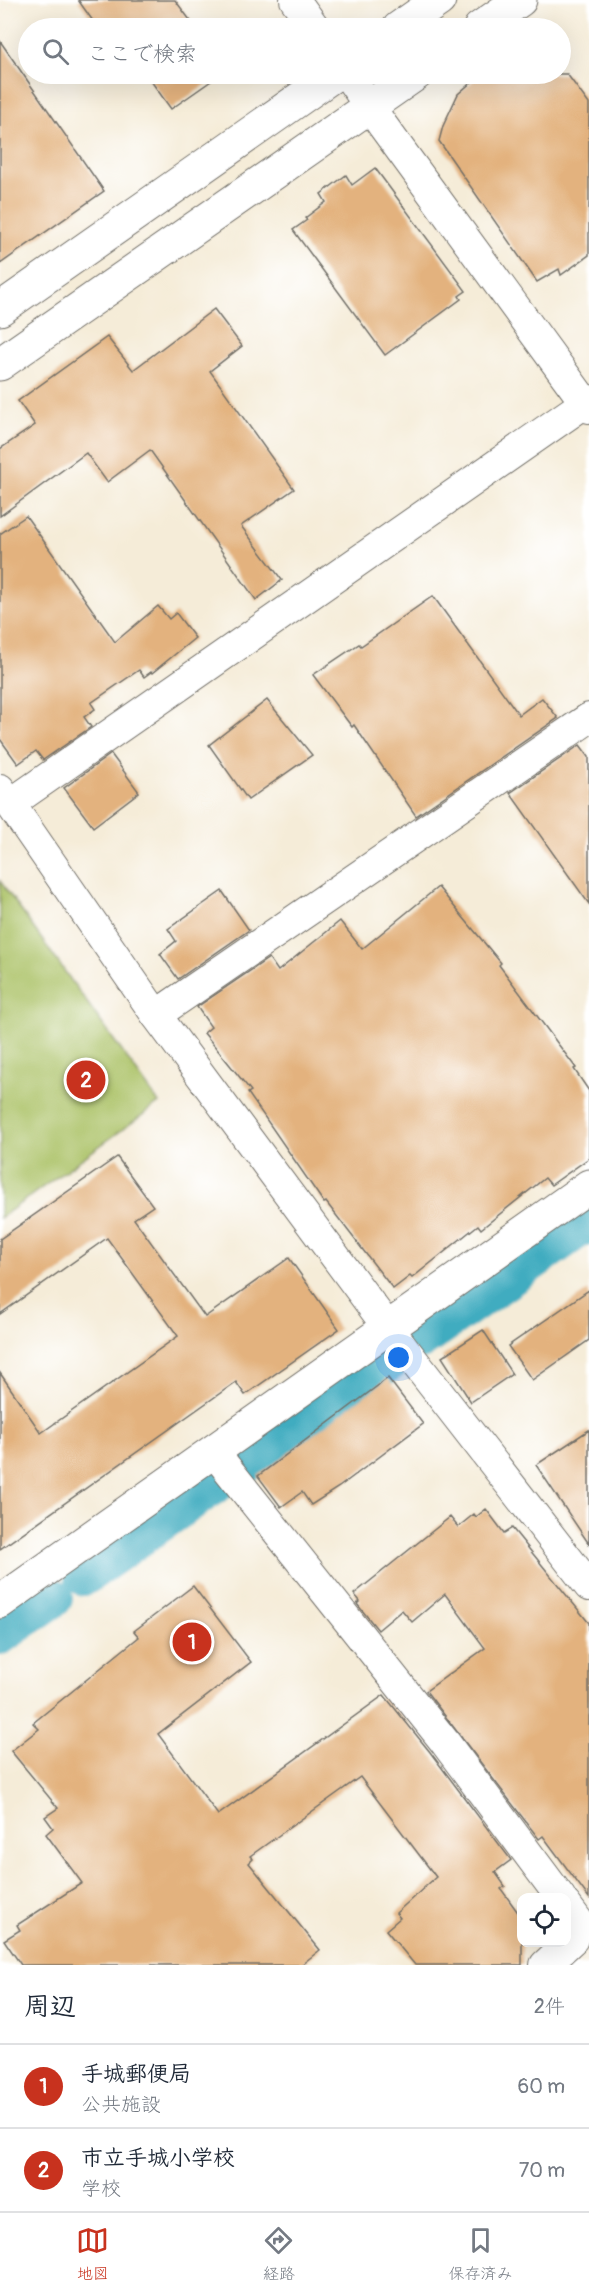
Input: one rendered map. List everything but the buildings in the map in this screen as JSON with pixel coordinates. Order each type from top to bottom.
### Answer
[{"type":"street","points":[[295,0],[308,18]]},
{"type":"street","points":[[413,18],[439,0]]},
{"type":"street","points":[[494,18],[520,0]]},
{"type":"street","points":[[0,309],[321,84]]},
{"type":"street","points":[[354,84],[588,404],[5,797],[156,1015],[389,1329],[589,1586]]},
{"type":"street","points":[[0,364],[401,84]]},
{"type":"street","points":[[156,1015],[589,718]]},
{"type":"street","points":[[0,1602],[589,1186]]},
{"type":"street","points":[[214,1452],[444,1741],[557,1893]]},
{"type":"street","points":[[571,1911],[578,1921],[571,1941]]},
{"type":"street","points":[[545,1965],[564,1947]]},
{"type":"green space","points":[[0,881],[159,1103],[0,1218]]},
{"type":"waterway","points":[[420,1340],[589,1221]]},
{"type":"waterway","points":[[245,1463],[389,1362]]},
{"type":"waterway","points":[[84,1576],[222,1479]]},
{"type":"waterway","points":[[0,1635],[53,1598]]},
{"type":"place","name":"市立手城小学校","points":[[86,1080]]},
{"type":"place","name":"手城郵便局","points":[[192,1642]]}]
